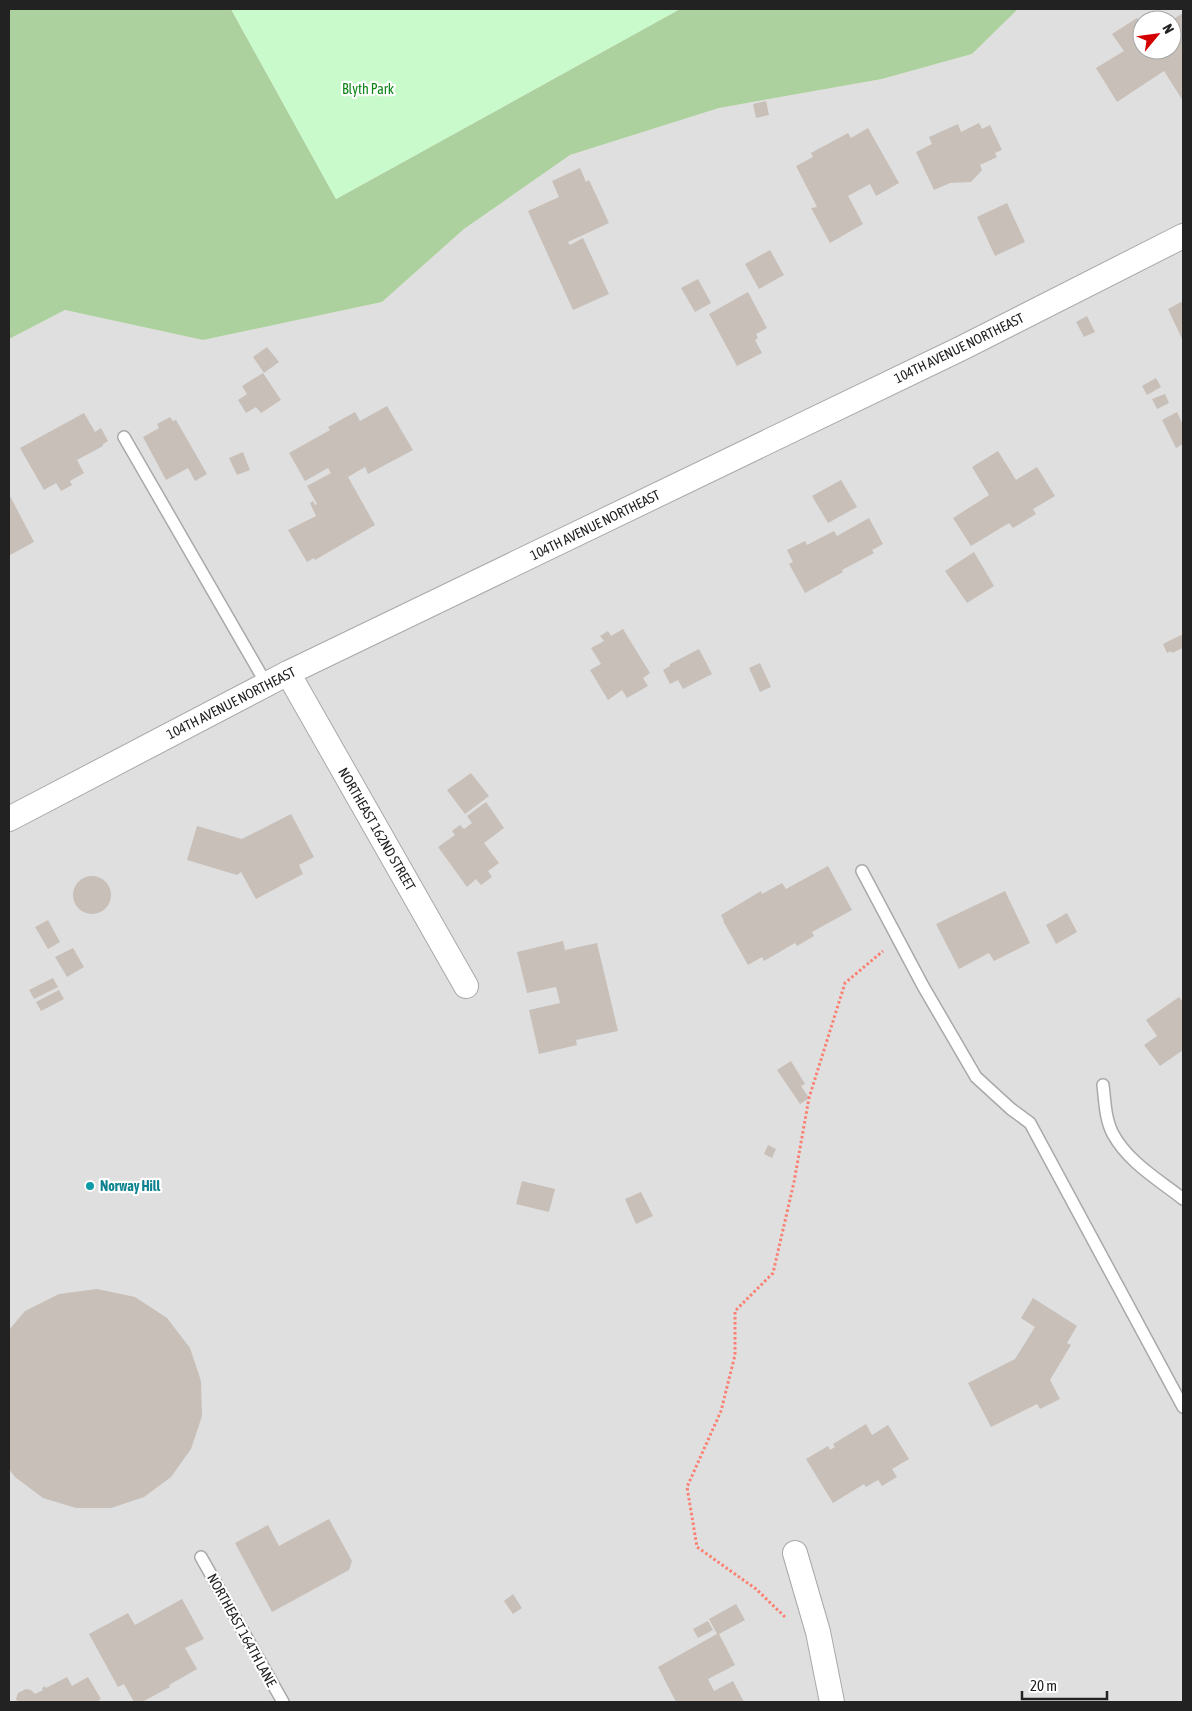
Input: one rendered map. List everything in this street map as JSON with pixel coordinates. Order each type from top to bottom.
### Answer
[{"type":"street","name":"104TH AVENUE NORTHEAST","points":[[9,819],[288,673],[962,348],[1183,236]]},
{"type":"street","name":"NORTHEAST 162ND STREET","points":[[288,673],[466,986]]},
{"type":"street","points":[[795,1553],[818,1632],[832,1702]]},
{"type":"lane","points":[[124,437],[267,684]]},
{"type":"lane","points":[[862,871],[897,938],[976,1077],[1030,1123],[1183,1406]]},
{"type":"lane","points":[[1104,1085],[1105,1111],[1112,1133],[1129,1156],[1183,1199]]},
{"type":"lane","name":"NORTHEAST 164TH LANE","points":[[201,1557],[283,1702]]},
{"type":"path","points":[[789,1620],[756,1589],[697,1547],[687,1487],[721,1411],[735,1356],[736,1311],[773,1273],[794,1182],[808,1098],[845,983],[897,938]]},
{"type":"shaded area","points":[[1018,9],[1183,9],[1183,1702],[9,1702],[9,339],[65,310],[203,340],[382,302],[464,229],[570,155],[719,108],[882,79],[972,54]]},
{"type":"green space","points":[[9,9],[231,9],[336,199],[680,9],[1018,9],[972,54],[882,79],[719,108],[570,155],[464,229],[382,302],[203,340],[65,310],[9,339]]},
{"type":"green space","name":"Blyth Park","points":[[231,9],[680,9],[336,199]]},
{"type":"building","points":[[1182,14],[1183,101],[1164,71],[1117,102],[1096,68],[1124,51],[1112,34],[1132,21],[1132,60],[1182,60]]},
{"type":"building","points":[[766,101],[769,115],[756,118],[753,104]]},
{"type":"building","points":[[979,123],[982,129],[990,125],[1002,150],[995,153],[997,157],[980,165],[982,170],[971,182],[950,183],[934,190],[916,152],[932,144],[929,137],[958,124],[961,132]]},
{"type":"building","points":[[868,128],[899,183],[876,196],[870,184],[848,196],[863,224],[830,243],[811,208],[817,207],[796,166],[813,157],[811,153],[848,133],[851,138]]},
{"type":"building","points":[[580,168],[586,182],[589,180],[609,223],[568,242],[570,245],[583,238],[609,294],[573,310],[528,211],[559,197],[552,181]]},
{"type":"building","points":[[1007,203],[1025,242],[995,256],[977,217]]},
{"type":"building","points":[[770,250],[784,275],[759,289],[745,264]]},
{"type":"building","points":[[698,279],[711,303],[695,312],[681,288]]},
{"type":"building","points":[[748,292],[767,328],[756,334],[758,338],[755,340],[762,353],[737,366],[709,314]]},
{"type":"building","points":[[1183,301],[1183,341],[1168,309]]},
{"type":"building","points":[[1087,316],[1095,332],[1084,337],[1076,322]]},
{"type":"building","points":[[267,347],[279,362],[264,373],[253,357]]},
{"type":"building","points":[[263,373],[281,400],[261,413],[256,407],[246,413],[238,400],[247,394],[242,386]]},
{"type":"building","points":[[1156,378],[1161,387],[1147,395],[1142,386]]},
{"type":"building","points":[[1165,394],[1169,403],[1157,409],[1152,399]]},
{"type":"building","points":[[387,406],[413,450],[368,474],[365,467],[348,477],[375,525],[315,560],[314,558],[307,562],[288,530],[316,516],[310,503],[313,501],[315,505],[317,504],[307,486],[331,473],[328,468],[305,481],[289,453],[330,430],[328,427],[355,412],[360,421]]},
{"type":"building","points":[[1177,412],[1183,425],[1183,444],[1176,448],[1162,420]]},
{"type":"building","points":[[84,413],[95,432],[101,428],[108,441],[103,446],[77,460],[84,473],[70,481],[72,485],[61,491],[56,483],[44,490],[20,448]]},
{"type":"building","points":[[170,417],[173,421],[176,420],[207,474],[195,481],[188,468],[166,480],[143,437],[159,428],[157,424]]},
{"type":"building","points":[[998,451],[1016,480],[1037,467],[1055,496],[1033,509],[1036,514],[1013,528],[1009,523],[971,546],[953,518],[989,495],[972,467]]},
{"type":"building","points":[[243,452],[250,470],[237,475],[229,458]]},
{"type":"building","points":[[841,480],[857,507],[828,523],[812,496]]},
{"type":"building","points":[[9,494],[34,542],[10,555],[9,553]]},
{"type":"building","points":[[869,518],[883,544],[872,550],[874,553],[805,593],[789,564],[793,562],[787,550],[805,541],[807,545],[834,531],[837,536]]},
{"type":"building","points":[[974,552],[994,586],[967,603],[945,571]]},
{"type":"building","points":[[623,629],[650,673],[643,678],[648,686],[627,698],[622,690],[608,700],[590,670],[601,664],[591,648],[604,641],[600,636],[608,631],[611,636]]},
{"type":"building","points":[[1183,634],[1183,648],[1167,653],[1163,644]]},
{"type":"building","points":[[699,649],[712,674],[683,689],[678,680],[670,684],[663,670],[670,666],[670,664]]},
{"type":"building","points":[[760,663],[771,687],[760,692],[749,668]]},
{"type":"building","points":[[471,773],[489,796],[465,814],[447,790]]},
{"type":"building","points":[[486,802],[504,828],[484,843],[499,863],[488,871],[492,877],[481,885],[476,879],[467,887],[438,847],[455,835],[452,831],[460,825],[464,829],[472,823],[467,816]]},
{"type":"building","points":[[291,814],[314,857],[299,865],[303,874],[256,899],[241,872],[237,875],[187,860],[197,826],[242,839]]},
{"type":"building","points":[[828,866],[852,910],[812,932],[814,936],[797,946],[795,943],[764,961],[762,957],[748,965],[721,915],[761,891],[762,894],[782,883],[786,889]]},
{"type":"building","points":[[92,876],[106,881],[111,895],[106,909],[92,914],[78,909],[73,895],[78,881]]},
{"type":"building","points":[[1005,891],[1030,943],[994,961],[989,953],[959,969],[936,924]]},
{"type":"building","points":[[1067,913],[1077,932],[1056,944],[1046,925]]},
{"type":"building","points":[[48,920],[60,942],[48,949],[35,927]]},
{"type":"building","points":[[563,941],[565,950],[597,943],[618,1031],[576,1040],[577,1045],[539,1054],[529,1010],[560,1003],[556,987],[527,993],[517,952]]},
{"type":"building","points":[[73,948],[84,967],[67,977],[55,957]]},
{"type":"building","points":[[53,978],[58,987],[34,999],[29,990]]},
{"type":"building","points":[[59,990],[64,999],[41,1011],[36,1002]]},
{"type":"building","points":[[1179,997],[1183,1002],[1183,1050],[1160,1066],[1144,1045],[1157,1036],[1146,1020]]},
{"type":"building","points":[[791,1061],[805,1084],[801,1086],[809,1098],[800,1104],[777,1070]]},
{"type":"building","points":[[768,1145],[776,1149],[772,1158],[764,1154]]},
{"type":"building","points":[[522,1181],[555,1189],[549,1212],[516,1204]]},
{"type":"building","points":[[641,1192],[653,1216],[636,1224],[625,1199]]},
{"type":"building","points":[[97,1289],[135,1297],[167,1318],[190,1348],[201,1381],[202,1416],[191,1449],[171,1477],[144,1497],[111,1508],[76,1508],[43,1498],[15,1477],[9,1469],[9,1330],[25,1311],[59,1294]]},
{"type":"building","points":[[1033,1298],[1077,1326],[1067,1343],[1071,1345],[1050,1380],[1060,1399],[1040,1409],[1037,1404],[991,1427],[968,1383],[1015,1359],[1035,1327],[1021,1318]]},
{"type":"building","points":[[866,1424],[872,1435],[888,1425],[909,1459],[892,1469],[897,1477],[882,1486],[878,1480],[866,1487],[864,1484],[833,1503],[806,1459],[828,1446],[830,1450],[835,1447],[833,1444]]},
{"type":"building","points":[[329,1519],[352,1561],[349,1570],[272,1612],[235,1543],[268,1525],[279,1546]]},
{"type":"building","points":[[513,1594],[522,1608],[513,1614],[504,1601]]},
{"type":"building","points":[[182,1599],[204,1639],[185,1648],[197,1669],[169,1685],[170,1687],[142,1702],[134,1702],[124,1684],[118,1687],[89,1634],[128,1613],[135,1625]]},
{"type":"building","points":[[736,1604],[745,1620],[719,1634],[735,1665],[708,1679],[714,1691],[733,1681],[744,1702],[676,1702],[658,1667],[717,1634],[709,1619]]},
{"type":"building","points":[[708,1621],[713,1630],[698,1638],[693,1629]]},
{"type":"building","points":[[67,1677],[72,1686],[88,1677],[101,1699],[96,1702],[18,1702],[16,1699],[18,1693],[26,1689],[31,1690],[35,1694],[43,1690],[42,1688],[45,1686],[46,1688]]},
{"type":"place","name":"Norway Hill","points":[[90,1186]]}]
